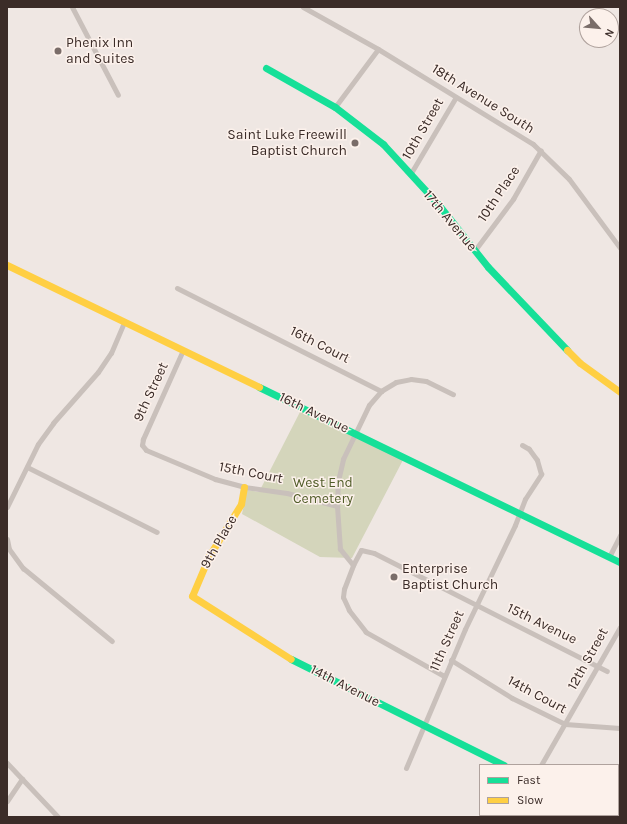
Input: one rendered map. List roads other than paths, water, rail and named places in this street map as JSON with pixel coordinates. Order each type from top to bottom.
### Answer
[{"type":"street","points":[[72,7],[118,95]]},
{"type":"street","name":"18th Avenue South","points":[[302,7],[378,49],[520,135],[541,150],[569,179],[620,248]]},
{"type":"street","points":[[335,108],[378,49]]},
{"type":"street","name":"17th Avenue","points":[[266,68],[335,108],[367,130],[411,173],[475,250],[580,363],[620,392]]},
{"type":"street","name":"10th Street","points":[[411,173],[456,97]]},
{"type":"street","name":"10th Place","points":[[475,250],[513,199],[541,150]]},
{"type":"street","name":"16th Avenue","points":[[7,265],[124,323],[355,432],[620,562]]},
{"type":"street","name":"16th Court","points":[[177,288],[381,390]]},
{"type":"street","points":[[7,507],[27,467],[53,423],[98,372],[111,353],[124,323]]},
{"type":"street","name":"9th Street","points":[[142,445],[143,438],[183,350]]},
{"type":"street","points":[[444,676],[366,632],[352,615],[343,596],[352,565],[340,549],[336,506],[343,459],[369,405],[381,390],[396,382],[411,379],[426,381],[454,394]]},
{"type":"street","name":"15th Court","points":[[142,445],[146,450],[215,479],[244,487],[276,491],[336,506]]},
{"type":"street","name":"11th Street","points":[[406,768],[450,660],[520,512],[541,474],[537,460],[529,449],[522,445]]},
{"type":"street","points":[[27,467],[157,532]]},
{"type":"street","name":"9th Place","points":[[192,596],[209,556],[241,504],[244,487]]},
{"type":"street","points":[[609,556],[620,536]]},
{"type":"street","points":[[7,539],[9,549],[23,568],[112,641]]},
{"type":"street","name":"15th Avenue","points":[[352,565],[362,550],[367,550],[476,606],[599,666]]},
{"type":"street","name":"14th Avenue","points":[[192,596],[281,654],[502,764]]},
{"type":"street","name":"12th Street","points":[[543,764],[620,627]]},
{"type":"street","name":"14th Court","points":[[450,660],[512,698],[565,724],[620,728]]},
{"type":"street","points":[[599,666],[607,671]]},
{"type":"street","points":[[7,763],[58,817]]},
{"type":"street","points":[[7,801],[22,779]]},
{"type":"place","name":"Phenix Inn and Suites","points":[[58,51]]},
{"type":"place","name":"Saint Luke Freewill Baptist Church","points":[[355,143]]},
{"type":"place","name":"Enterprise Baptist Church","points":[[394,577]]},
{"type":"park label","name":"West End Cemetery","points":[[323,492]]}]
